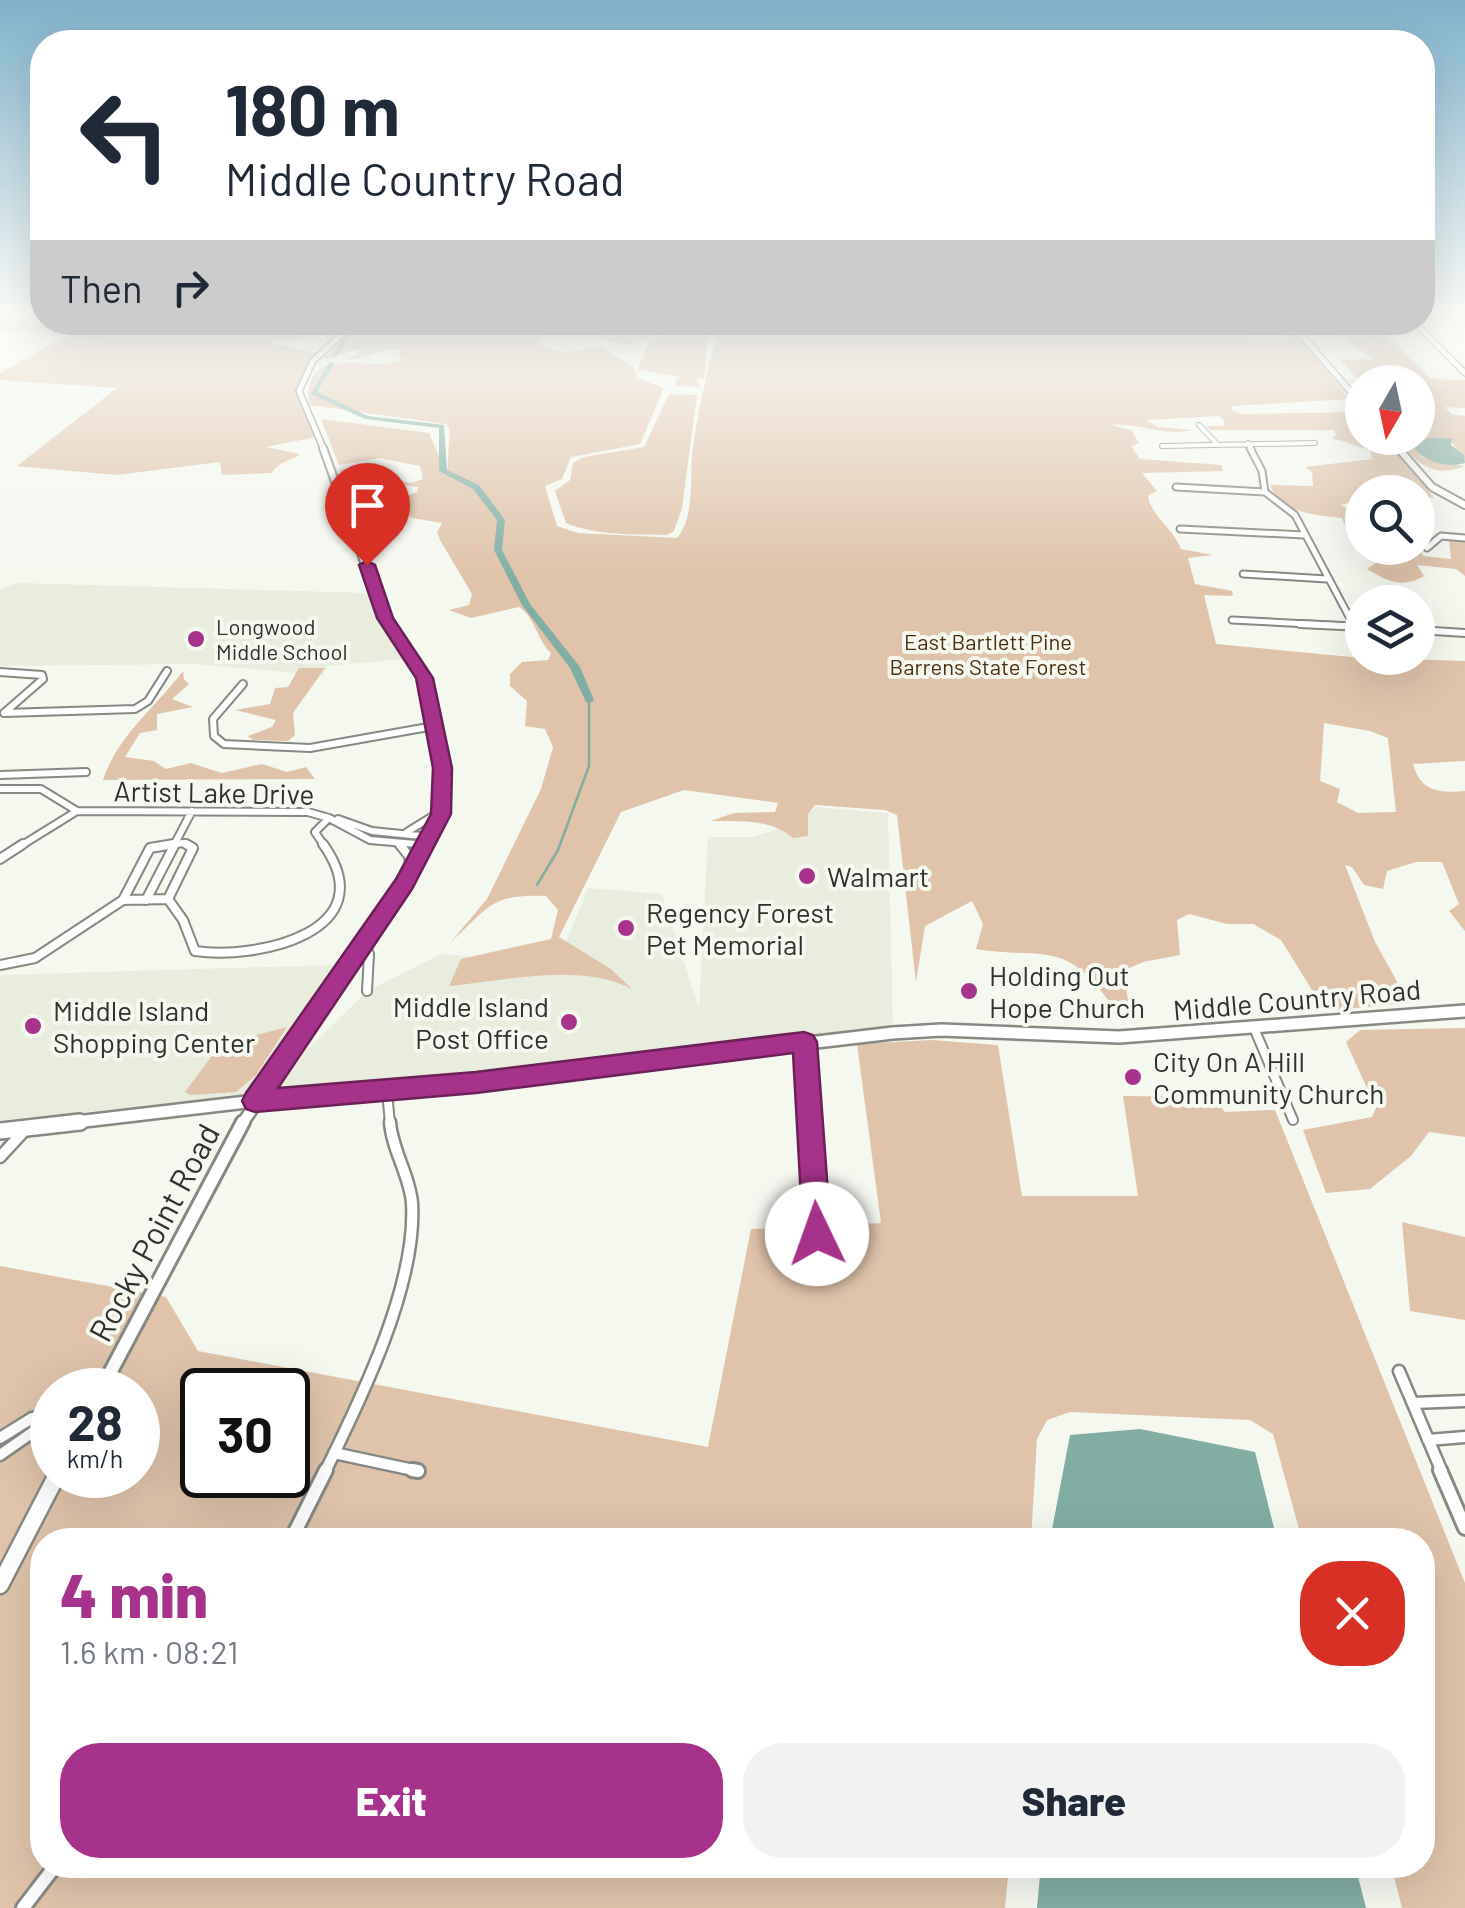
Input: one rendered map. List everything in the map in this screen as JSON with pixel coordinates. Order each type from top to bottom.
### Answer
[{"type":"main road","points":[[301,398],[336,479],[381,609],[424,678],[444,783],[441,812]]},
{"type":"main road","points":[[1405,455],[1432,487],[1465,504]]},
{"type":"main road","name":"Rocky Point Road","points":[[113,1368],[255,1101],[411,872],[441,812]]},
{"type":"main road","name":"Middle Country Road","points":[[0,1131],[941,1030],[1119,1038],[1465,1011]]},
{"type":"main road","points":[[0,1585],[45,1498]]},
{"type":"street","points":[[1200,424],[1217,444]]},
{"type":"street","points":[[1248,443],[1262,471],[1265,492]]},
{"type":"street","points":[[1162,446],[1315,443]]},
{"type":"street","points":[[1176,487],[1265,492],[1294,515],[1345,610]]},
{"type":"street","points":[[1180,529],[1304,535]]},
{"type":"street","points":[[1435,541],[1441,536],[1465,538]]},
{"type":"street","points":[[1243,574],[1327,579]]},
{"type":"street","points":[[1232,620],[1345,626]]},
{"type":"street","points":[[1435,631],[1465,633]]},
{"type":"street","points":[[2,714],[134,709],[148,702],[166,671]]},
{"type":"street","points":[[0,672],[42,675],[42,680],[2,714]]},
{"type":"street","points":[[243,684],[212,719],[214,736],[224,744],[310,748],[434,726]]},
{"type":"street","name":"Artist Lake Drive","points":[[0,775],[86,772]]},
{"type":"street","name":"Artist Lake Drive","points":[[0,790],[41,788],[77,811],[290,811],[329,818],[357,836],[429,841]]},
{"type":"street","points":[[0,859],[77,811]]},
{"type":"street","points":[[146,900],[192,811]]},
{"type":"street","points":[[411,872],[409,856],[398,838],[441,812]]},
{"type":"street","points":[[168,899],[198,952],[272,952],[297,941],[316,928],[336,898],[337,869],[315,832],[329,818]]},
{"type":"street","points":[[0,965],[35,958],[123,900],[150,848],[174,843],[193,848],[168,899]]},
{"type":"street","points":[[123,900],[168,899]]},
{"type":"street","points":[[364,943],[369,954],[367,991]]},
{"type":"street","points":[[1254,1028],[1292,1120]]},
{"type":"street","points":[[804,1042],[817,1234]]},
{"type":"street","points":[[297,1528],[380,1350],[408,1272],[412,1201],[390,1134],[387,1091]]},
{"type":"street","points":[[0,1156],[9,1142],[28,1128]]},
{"type":"street","points":[[1398,1371],[1465,1528]]},
{"type":"street","points":[[1413,1403],[1465,1401]]},
{"type":"street","points":[[0,1438],[30,1419]]},
{"type":"street","points":[[0,1455],[30,1434]]},
{"type":"street","points":[[1428,1440],[1465,1437]]},
{"type":"street","points":[[334,1453],[418,1471]]},
{"type":"street","points":[[23,1908],[46,1878]]},
{"type":"shaded area","name":"Longwood Middle School","points":[[18,583],[367,593],[404,659],[327,666],[323,675],[193,664],[0,666],[0,589]]},
{"type":"shaded area","points":[[816,807],[888,813],[893,1033],[255,1101],[367,991],[441,954],[557,965],[588,888],[662,894],[699,1009],[708,837],[751,837],[798,824]]},
{"type":"shaded area","points":[[335,965],[248,1097],[0,1120],[0,975]]},
{"type":"green space","points":[[104,398],[302,398],[316,437],[266,447],[300,454],[272,473],[222,475],[220,462],[117,475],[17,466]]},
{"type":"green space","name":"East Bartlett Pine Barrens State Forest","points":[[309,398],[660,398],[640,444],[571,457],[562,479],[545,486],[557,526],[578,533],[677,538],[689,506],[693,446],[702,398],[1345,398],[1232,406],[1232,410],[1241,414],[1345,412],[1345,442],[1332,438],[1336,435],[1334,430],[1210,430],[1206,426],[1223,426],[1225,421],[1219,416],[1146,420],[1158,427],[1192,430],[1181,432],[1110,425],[1131,430],[1139,443],[1131,446],[1140,459],[1221,465],[1223,471],[1142,473],[1157,491],[1148,495],[1149,502],[1181,549],[1213,555],[1188,558],[1195,584],[1232,591],[1233,596],[1204,595],[1216,644],[1345,656],[1345,675],[1435,675],[1435,660],[1465,661],[1465,761],[1413,764],[1421,780],[1432,789],[1465,791],[1465,931],[1449,911],[1459,904],[1442,862],[1416,862],[1387,871],[1383,889],[1364,885],[1352,867],[1345,865],[1375,942],[1409,1003],[1325,1011],[1281,940],[1253,924],[1227,924],[1189,914],[1177,920],[1180,955],[1143,962],[1123,971],[1129,1005],[1111,1004],[1095,983],[1066,960],[976,949],[983,924],[972,901],[925,926],[916,982],[897,815],[885,810],[815,805],[808,814],[808,836],[793,838],[764,824],[711,821],[734,813],[775,812],[778,803],[684,790],[621,812],[559,937],[611,969],[632,989],[589,976],[566,975],[449,986],[461,959],[551,939],[558,910],[546,896],[528,896],[492,905],[450,943],[487,899],[541,789],[553,747],[545,729],[525,726],[527,701],[510,686],[510,674],[522,662],[548,660],[551,653],[519,607],[471,618],[449,610],[469,605],[472,594],[440,540],[437,532],[442,523],[412,518],[400,504],[418,487],[349,487],[340,470],[375,467],[384,479],[410,483],[423,479],[420,466],[380,458],[339,465],[321,419],[429,433],[447,474],[450,430],[446,424],[309,405]],"holes":[[[1324,723],[1388,738],[1396,812],[1358,813],[1337,802],[1340,789],[1320,781]]]},
{"type":"green space","points":[[667,398],[697,398],[682,508],[674,531],[667,535],[616,534],[566,523],[555,491],[570,480],[573,463],[584,457],[644,447]]},
{"type":"green space","points":[[1435,398],[1465,398],[1465,408],[1445,407],[1451,414],[1465,416],[1465,460],[1449,438],[1435,438]]},
{"type":"green space","points":[[1371,455],[1400,455],[1416,475],[1345,475],[1345,504],[1340,505],[1345,507],[1345,526],[1342,518],[1291,507],[1275,495],[1270,485],[1313,486],[1312,472],[1305,467],[1372,459]]},
{"type":"green space","points":[[1411,455],[1465,466],[1444,471],[1426,466]]},
{"type":"green space","points":[[1449,539],[1465,541],[1465,576],[1456,569],[1417,565],[1435,565],[1435,557],[1451,559]]},
{"type":"green space","points":[[1373,565],[1417,565],[1424,576],[1402,583],[1367,569]]},
{"type":"green space","points":[[299,668],[325,668],[293,713],[295,735],[288,741],[253,740],[248,736],[272,727],[276,720],[235,710],[270,704],[275,688],[288,687]]},
{"type":"green space","points":[[183,671],[189,684],[172,699],[193,707],[157,714],[157,730],[140,733],[125,757],[154,761],[166,769],[191,763],[222,773],[262,764],[287,772],[306,767],[315,779],[103,780],[128,735]]},
{"type":"green space","points":[[287,1027],[256,1075],[236,1092],[185,1092],[220,1045]]},
{"type":"green space","points":[[1465,1028],[1465,1137],[1429,1132],[1411,1156],[1370,1189],[1326,1193],[1303,1130],[1372,1117],[1376,1108],[1346,1042],[1360,1030]]},
{"type":"green space","points":[[931,1040],[998,1045],[1022,1196],[1138,1196],[1123,1096],[1213,1097],[1225,1112],[1275,1110],[1465,1583],[1465,1908],[1402,1908],[1394,1878],[1435,1878],[1435,1528],[1299,1528],[1273,1434],[1250,1420],[1070,1412],[1047,1420],[1037,1439],[1032,1528],[30,1528],[30,1878],[1008,1878],[1005,1908],[0,1908],[0,1266],[166,1297],[198,1351],[288,1368],[180,1368],[180,1498],[310,1498],[310,1372],[708,1447],[751,1229],[881,1223],[857,1044]]},
{"type":"green space","points":[[1402,1222],[1465,1237],[1465,1320],[1410,1311]]},
{"type":"water","points":[[1435,438],[1452,438],[1451,445],[1464,455],[1465,463],[1450,465],[1421,455],[1435,455]]},
{"type":"water","points":[[1140,1429],[1255,1452],[1274,1528],[1052,1528],[1070,1435]]},
{"type":"water","points":[[1040,1878],[1358,1878],[1366,1908],[1037,1908]]},
{"type":"waterway","points":[[324,398],[367,418],[442,426],[443,471],[476,487],[501,520],[498,550],[526,605],[575,667],[589,700]]},
{"type":"waterway","points":[[537,885],[558,850],[589,766],[589,700]]},
{"type":"place","name":"Longwood Middle School","points":[[196,639]]},
{"type":"place","name":"Walmart","points":[[807,876]]},
{"type":"place","name":"Regency Forest Pet Memorial","points":[[626,928]]},
{"type":"place","name":"Holding Out Hope Church","points":[[969,991]]},
{"type":"place","name":"Middle Island Post Office","points":[[569,1022]]},
{"type":"place","name":"Middle Island Shopping Center","points":[[33,1026]]},
{"type":"place","name":"City On A Hill Community Church","points":[[1133,1077]]},
{"type":"route","points":[[367,565],[385,618],[424,678],[444,783],[441,814],[404,884],[255,1101],[476,1082],[804,1042],[817,1234]]}]
